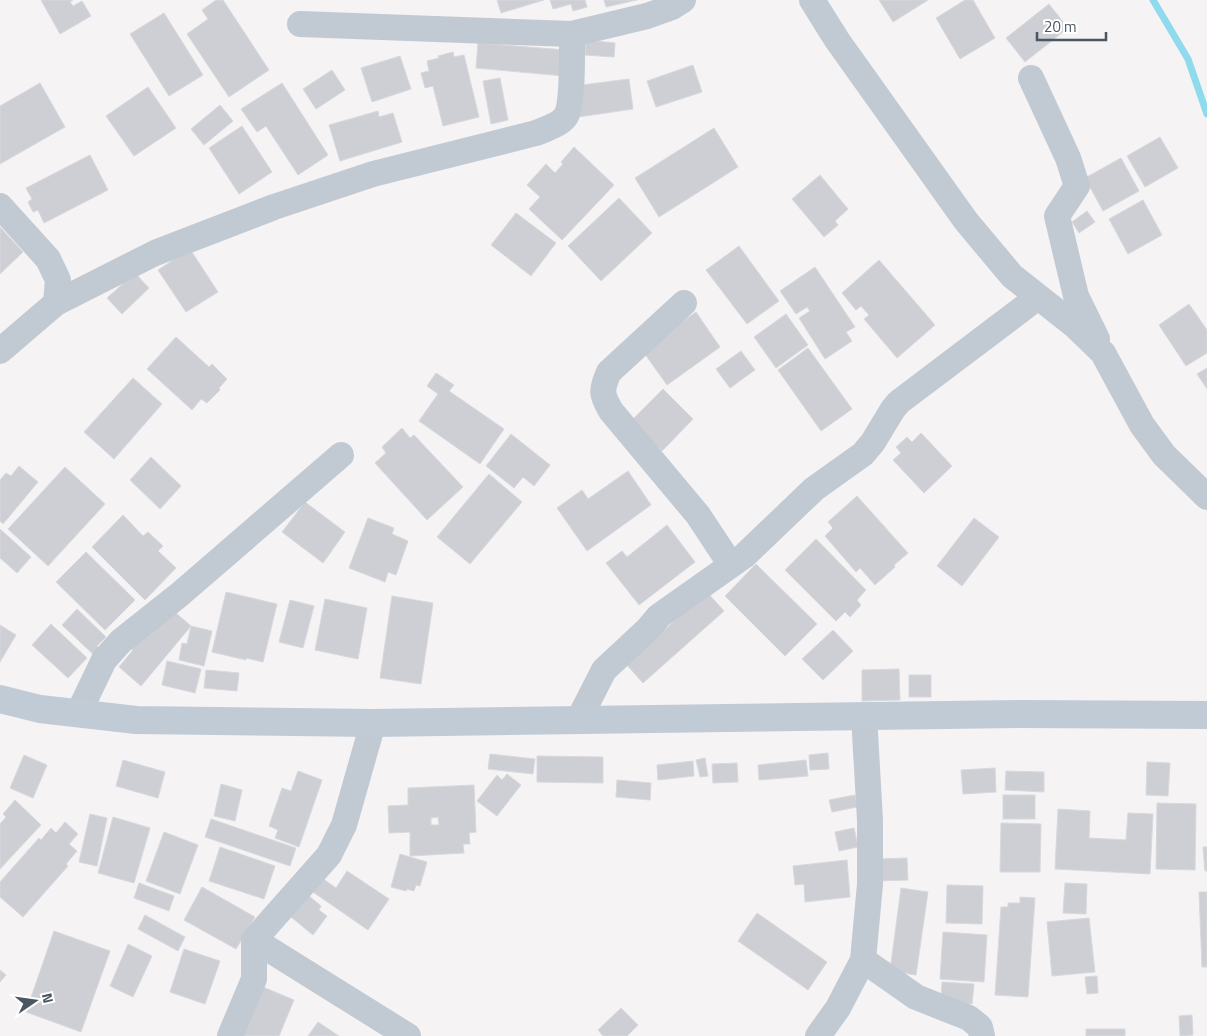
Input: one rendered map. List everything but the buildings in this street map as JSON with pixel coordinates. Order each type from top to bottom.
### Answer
[{"type":"main road","points":[[0,699],[40,709],[136,720],[373,723],[1019,714],[1207,715]]},
{"type":"street","points":[[300,24],[572,34],[647,16],[672,7],[683,0]]},
{"type":"street","points":[[812,0],[837,40],[966,221],[1012,276],[1074,325],[1103,353]]},
{"type":"street","points":[[0,351],[56,303],[156,253],[274,207],[373,174],[536,133],[551,127],[566,116],[570,100],[572,34]]},
{"type":"street","points":[[1031,78],[1068,158],[1077,186],[1057,216],[1076,296],[1103,353],[1142,425],[1164,455],[1207,497]]},
{"type":"street","points":[[0,206],[48,259],[58,280],[56,303]]},
{"type":"street","points":[[578,721],[604,670],[648,629],[659,616],[744,556],[814,489],[863,454],[899,402],[1038,297]]},
{"type":"street","points":[[684,303],[609,372],[604,384],[603,398],[611,411],[698,515],[731,565]]},
{"type":"street","points":[[78,714],[104,660],[120,641],[179,595],[341,454]]},
{"type":"street","points":[[818,1036],[838,1008],[863,960],[870,884],[870,829],[864,716]]},
{"type":"street","points":[[230,1036],[254,979],[254,940],[329,855],[344,825],[373,723]]},
{"type":"street","points":[[254,940],[408,1036]]},
{"type":"street","points":[[863,960],[916,997],[968,1018],[980,1027],[982,1036]]},
{"type":"waterway","points":[[1153,0],[1188,59],[1207,114]]}]
